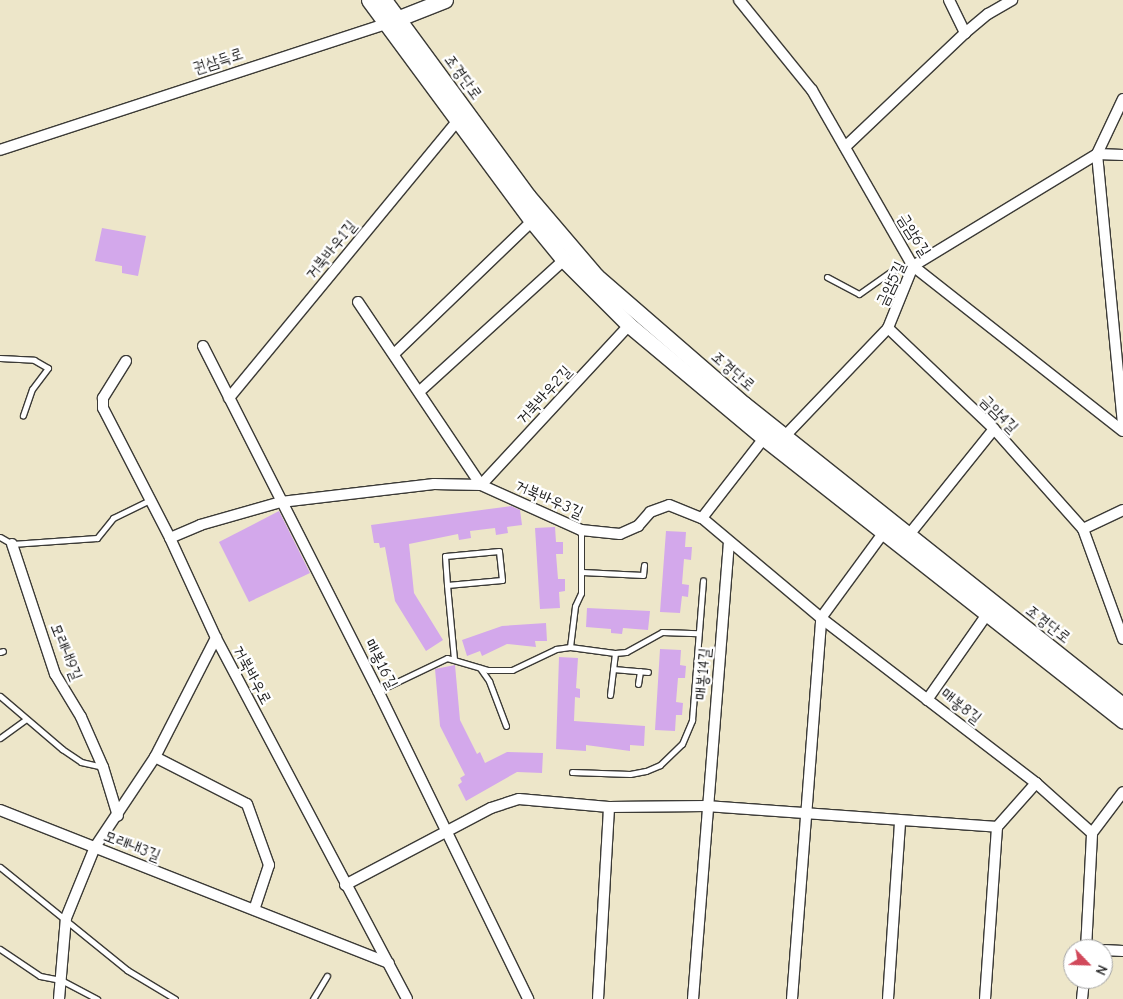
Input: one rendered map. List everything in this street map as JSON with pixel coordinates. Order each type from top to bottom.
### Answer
[{"type":"street","name":"조경단로","points":[[369,0],[391,20],[528,196],[596,276],[784,437],[1123,705]]},
{"type":"street","name":"조경단로","points":[[384,0],[391,20],[457,121],[532,221],[564,260],[629,325],[764,438],[1123,721]]},
{"type":"street","name":"권삼득로","points":[[0,150],[391,20],[445,0]]},
{"type":"street","name":"금암6길","points":[[739,0],[812,90],[913,266],[1123,431]]},
{"type":"street","points":[[949,0],[965,33]]},
{"type":"street","points":[[845,147],[965,33],[988,14],[1012,0]]},
{"type":"street","points":[[1123,100],[1097,154],[1119,348],[1123,423]]},
{"type":"street","name":"거북바우1길","points":[[229,398],[457,121]]},
{"type":"street","points":[[1097,154],[1123,155]]},
{"type":"street","name":"금암5길","points":[[784,437],[888,328],[913,266],[1097,154]]},
{"type":"street","points":[[394,354],[532,221]]},
{"type":"street","points":[[420,391],[564,260]]},
{"type":"street","points":[[358,302],[420,391],[481,485]]},
{"type":"street","name":"거북바우2길","points":[[481,485],[629,325]]},
{"type":"street","name":"금암4길","points":[[888,328],[994,429],[1083,529],[1123,639]]},
{"type":"street","name":"매봉16길","points":[[203,346],[378,691],[528,999]]},
{"type":"street","name":"거북바우로","points":[[126,361],[103,398],[103,408],[170,538],[216,638],[407,999]]},
{"type":"street","points":[[908,536],[994,429]]},
{"type":"street","points":[[702,518],[764,438],[784,437]]},
{"type":"street","name":"거북바우3길","points":[[170,538],[200,526],[281,502],[434,484],[481,485],[581,530],[620,534],[638,526],[650,512],[669,505],[702,518]]},
{"type":"street","points":[[1083,529],[1123,510]]},
{"type":"street","name":"매봉8길","points":[[702,518],[729,544],[820,618],[1036,783],[1092,833]]},
{"type":"street","points":[[792,999],[820,618],[884,532]]},
{"type":"street","name":"모래내9길","points":[[12,544],[55,674],[81,717],[103,767],[118,816]]},
{"type":"street","name":"매봉14길","points":[[693,999],[706,806],[729,544]]},
{"type":"street","points":[[927,700],[988,613]]},
{"type":"street","points":[[59,999],[66,918],[95,847],[118,816],[155,757],[216,638]]},
{"type":"street","points":[[155,757],[247,804],[269,864],[254,910]]},
{"type":"street","points":[[985,999],[997,827],[1036,783]]},
{"type":"street","points":[[1087,939],[1092,833],[1123,792]]},
{"type":"street","points":[[346,885],[491,808],[519,799],[609,807],[706,806],[997,827]]},
{"type":"street","points":[[598,999],[609,807]]},
{"type":"street","name":"모래내3길","points":[[0,810],[389,963]]},
{"type":"street","points":[[888,999],[900,821]]},
{"type":"lane","points":[[827,277],[859,294],[893,270],[913,266]]},
{"type":"lane","points":[[0,358],[34,360],[48,368],[32,389],[24,415]]},
{"type":"lane","points":[[0,537],[12,544],[97,538],[113,518],[150,500]]},
{"type":"lane","points":[[570,647],[575,606],[581,593],[581,530]]},
{"type":"lane","points":[[447,586],[502,580],[499,551],[445,556],[447,586],[454,658]]},
{"type":"lane","points":[[582,572],[643,575],[644,564]]},
{"type":"lane","points":[[572,772],[630,774],[646,771],[672,755],[682,744],[692,720],[703,580]]},
{"type":"lane","points":[[378,691],[438,660],[454,658],[479,668],[512,670],[556,649],[570,647],[615,654],[626,652],[662,632],[698,633]]},
{"type":"lane","points":[[610,695],[615,654]]},
{"type":"lane","points":[[479,668],[489,681],[506,726]]},
{"type":"lane","points":[[613,669],[648,672]]},
{"type":"lane","points":[[638,684],[640,671]]},
{"type":"lane","points":[[0,696],[26,719],[82,762],[103,767]]},
{"type":"lane","points":[[0,738],[26,719]]},
{"type":"lane","points":[[0,867],[66,918],[127,970],[174,999]]},
{"type":"lane","points":[[0,949],[12,960],[40,976],[61,980],[97,999]]},
{"type":"lane","points":[[313,999],[327,976]]},
{"type":"building","points":[[102,228],[146,236],[138,276],[122,273],[122,266],[95,261]]},
{"type":"building","points":[[511,506],[520,510],[522,525],[507,527],[508,533],[496,535],[495,528],[470,531],[471,538],[459,540],[458,534],[409,544],[414,593],[443,640],[426,651],[395,601],[385,547],[380,548],[379,543],[374,543],[371,525]]},
{"type":"building","points":[[279,511],[310,573],[249,602],[219,542]]},
{"type":"building","points":[[555,527],[556,542],[563,542],[563,554],[556,554],[558,579],[565,579],[565,591],[559,592],[560,608],[540,609],[535,528]]},
{"type":"building","points":[[666,531],[686,532],[685,547],[692,547],[691,560],[684,559],[682,584],[689,585],[688,597],[682,596],[680,613],[660,612]]},
{"type":"building","points":[[587,608],[650,611],[648,630],[623,628],[622,634],[611,633],[611,629],[586,627]]},
{"type":"building","points":[[546,623],[547,641],[535,641],[536,647],[507,644],[482,656],[480,651],[467,656],[462,640],[502,626]]},
{"type":"building","points":[[660,649],[681,650],[680,665],[686,666],[685,678],[678,678],[676,702],[683,703],[682,715],[676,715],[675,731],[655,730]]},
{"type":"building","points":[[559,657],[578,658],[576,688],[580,689],[580,698],[575,697],[574,721],[645,726],[644,746],[630,745],[630,751],[586,745],[586,751],[556,749]]},
{"type":"building","points":[[455,665],[460,720],[477,754],[480,752],[485,763],[507,752],[543,753],[542,773],[517,772],[466,801],[458,785],[462,782],[460,778],[465,775],[440,726],[435,669]]}]
